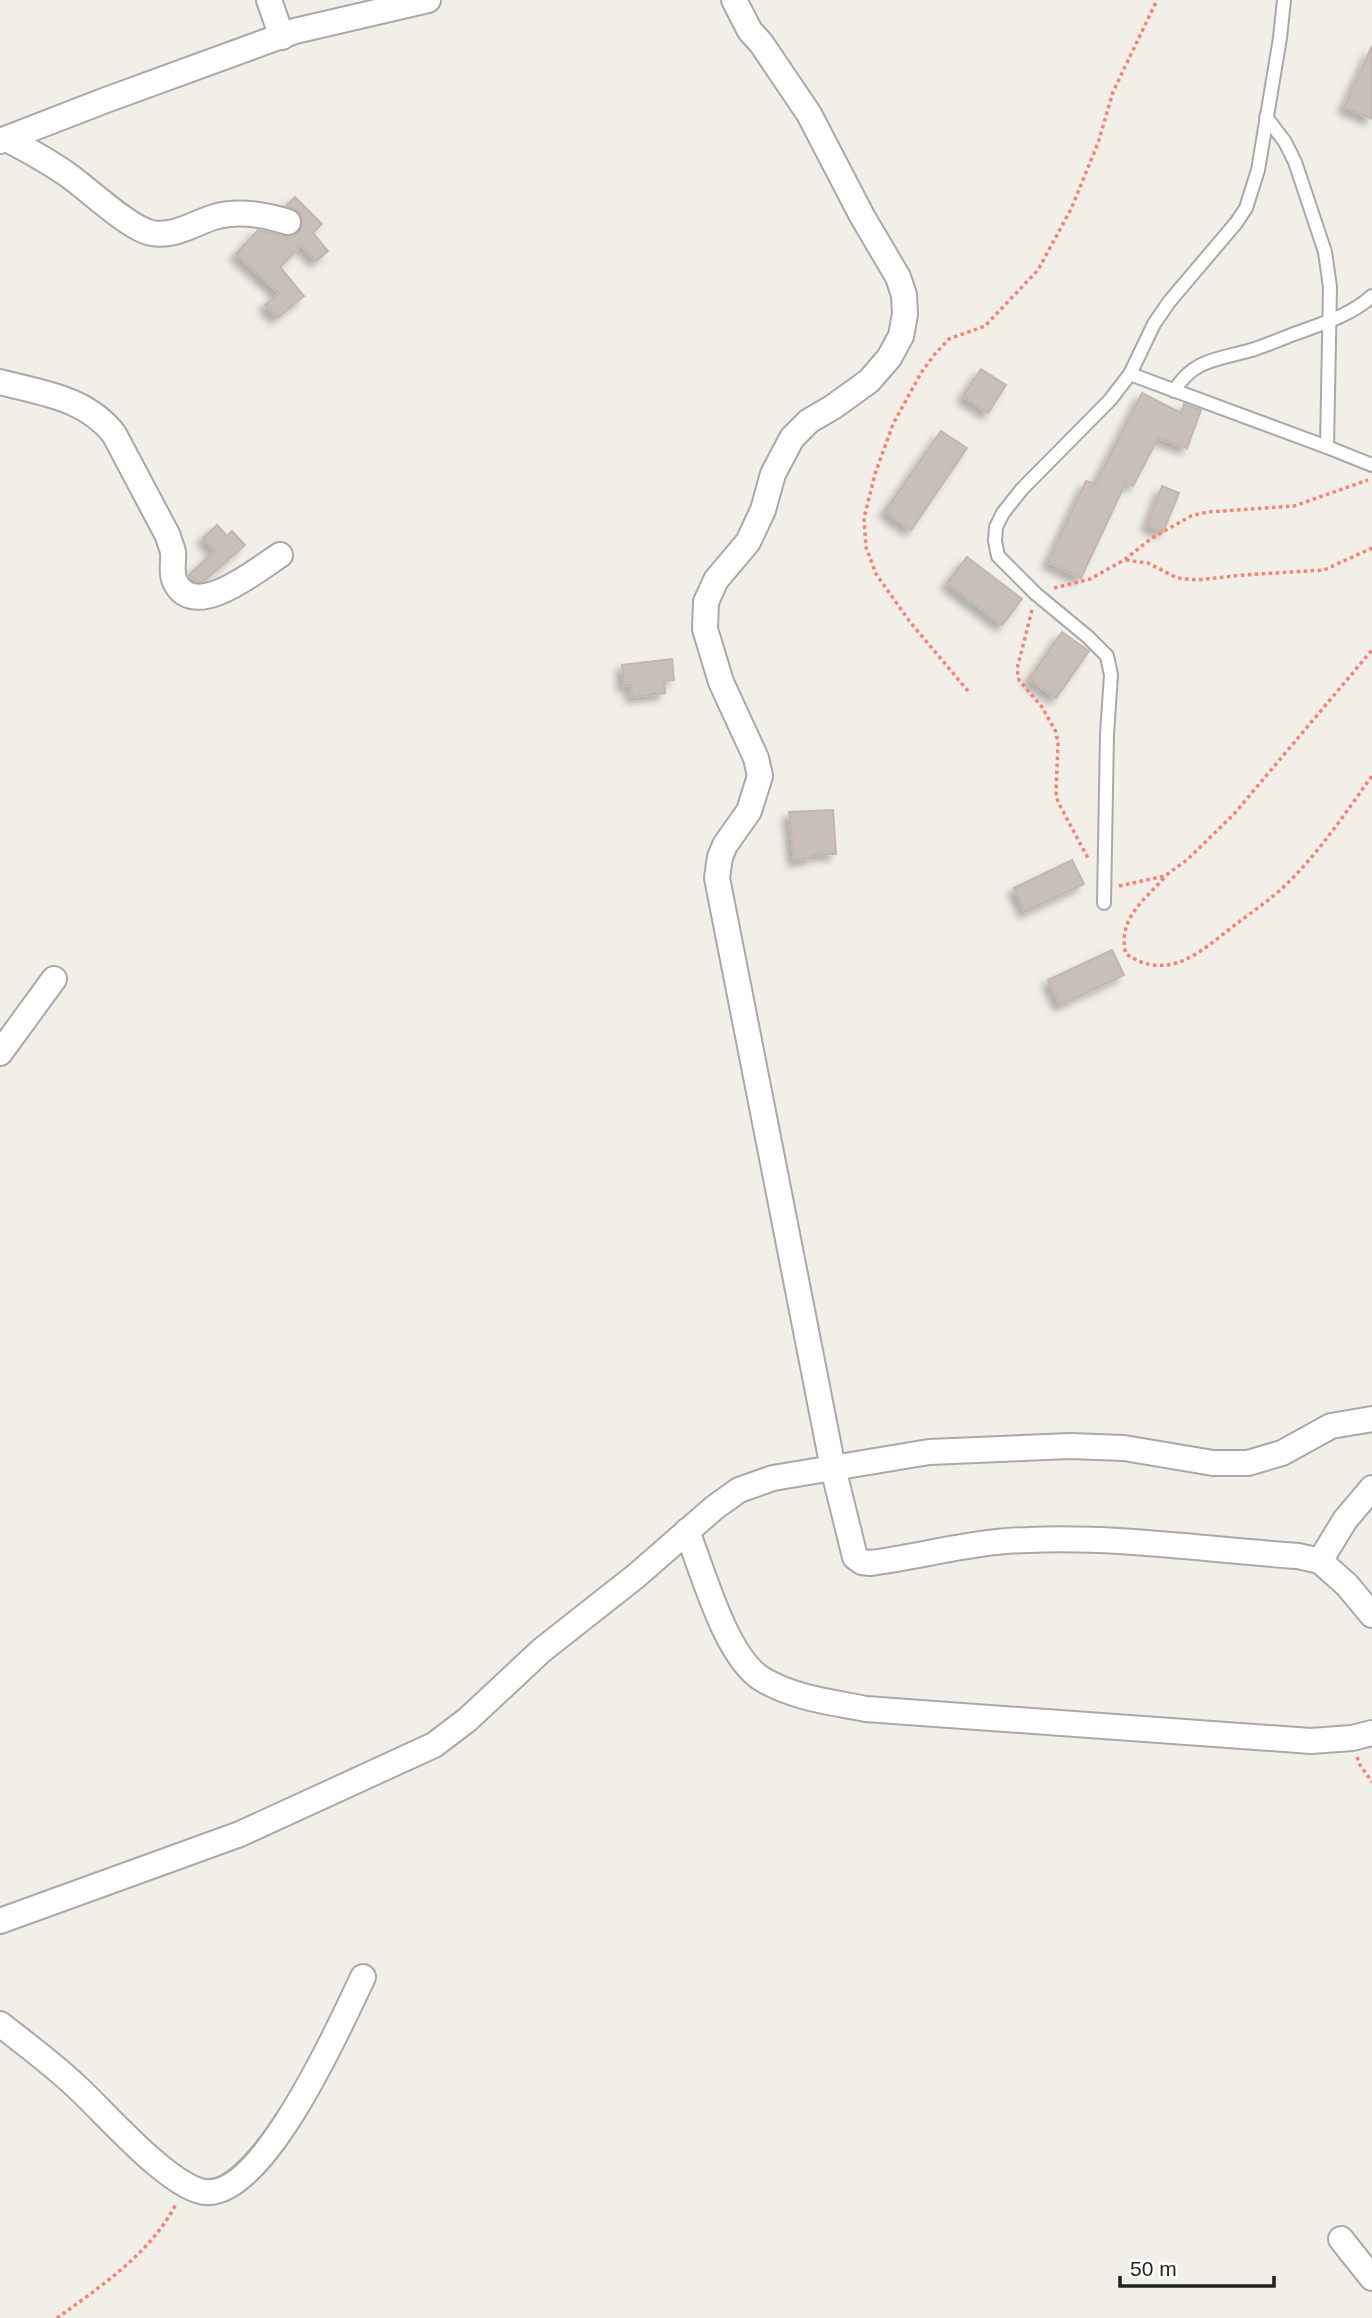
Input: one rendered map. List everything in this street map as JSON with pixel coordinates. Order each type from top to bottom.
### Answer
[{"type":"street","points":[[269,0],[282,37]]},
{"type":"street","points":[[4,140],[295,31],[428,0]]},
{"type":"street","points":[[734,0],[750,31],[809,114],[862,216],[898,277],[904,295],[905,314],[901,336],[889,358],[869,381],[809,421],[792,438],[773,474],[763,510],[748,542],[716,580],[706,601],[705,629],[721,682],[756,758],[760,776],[749,811],[725,845],[717,877],[833,1468],[855,1557],[862,1562],[892,1560],[1029,1539],[1136,1543],[1298,1556],[1320,1561],[1347,1585],[1372,1615]]},
{"type":"street","points":[[4,140],[67,174],[144,232],[177,232],[225,215],[256,215],[288,222]]},
{"type":"street","points":[[0,382],[69,401],[87,408],[103,419],[114,434],[168,536],[173,554],[173,577],[179,588],[191,596],[205,597],[220,593],[280,555]]},
{"type":"street","points":[[0,1053],[54,979]]},
{"type":"street","points":[[0,1921],[240,1834],[434,1745],[467,1720],[542,1650],[739,1490],[773,1478],[929,1452],[1070,1446],[1124,1448],[1213,1463],[1248,1463],[1282,1453],[1331,1426],[1372,1419]]},
{"type":"street","points":[[1320,1561],[1345,1520],[1372,1488]]},
{"type":"street","points":[[687,1531],[733,1646],[760,1678],[800,1696],[866,1709],[1287,1740],[1352,1738],[1372,1733]]},
{"type":"street","points":[[0,2025],[47,2060],[142,2150],[185,2185],[201,2191],[222,2190],[244,2175],[271,2142],[314,2080],[363,1977]]},
{"type":"street","points":[[1341,2239],[1372,2278]]},
{"type":"lane","points":[[1104,903],[1107,734],[1111,675],[1107,656],[1036,594],[998,556],[996,527],[1003,513],[1022,489],[1110,400],[1130,374],[1161,313],[1246,208],[1258,170],[1284,0]]},
{"type":"lane","points":[[1266,117],[1285,142],[1295,162],[1325,251],[1331,320],[1327,447]]},
{"type":"lane","points":[[1174,391],[1189,371],[1200,365],[1250,351],[1331,320],[1360,306],[1372,296]]},
{"type":"lane","points":[[1130,374],[1372,465]]},
{"type":"path","points":[[968,691],[910,622],[876,574],[866,547],[864,518],[875,474],[893,424],[933,355],[949,338],[985,326],[1038,270],[1071,209],[1098,144],[1113,92],[1157,0]]},
{"type":"path","points":[[1165,876],[1104,888],[1058,802],[1056,732],[1042,707],[1019,680],[1017,669],[1036,594],[1090,579],[1191,516],[1207,512],[1294,506],[1372,478]]},
{"type":"path","points":[[1124,560],[1148,563],[1177,578],[1197,580],[1324,570],[1372,548]]},
{"type":"path","points":[[1372,650],[1234,814],[1188,859],[1165,876],[1135,909],[1123,933],[1126,954],[1136,960],[1169,965],[1190,960],[1280,890],[1326,839],[1372,776]]},
{"type":"path","points":[[57,2318],[97,2289],[140,2252],[169,2217],[185,2185]]},
{"type":"building","points":[[1372,46],[1372,119],[1344,107]]},
{"type":"building","points":[[295,197],[322,224],[313,233],[328,251],[316,261],[301,245],[280,267],[304,296],[277,318],[265,305],[279,293],[236,254],[258,230],[284,236],[298,233],[302,218],[298,211],[286,206]]},
{"type":"building","points":[[981,369],[1006,385],[988,413],[963,396]]},
{"type":"building","points":[[1142,393],[1181,413],[1184,404],[1201,410],[1187,448],[1158,438],[1133,486],[1126,482],[1081,578],[1048,562],[1086,481],[1095,484]]},
{"type":"building","points":[[941,431],[967,448],[911,530],[885,511]]},
{"type":"building","points":[[1162,486],[1179,493],[1163,532],[1147,525]]},
{"type":"building","points":[[217,525],[227,536],[232,531],[245,545],[204,581],[197,581],[189,575],[215,551],[203,538]]},
{"type":"building","points":[[967,557],[1022,599],[1002,625],[947,583]]},
{"type":"building","points":[[1062,632],[1089,651],[1056,698],[1029,679]]},
{"type":"building","points":[[672,659],[674,680],[664,681],[665,693],[632,697],[631,685],[624,686],[622,665]]},
{"type":"building","points":[[833,810],[836,854],[812,855],[812,858],[794,860],[789,812]]},
{"type":"building","points":[[1072,860],[1084,884],[1025,912],[1014,888]]},
{"type":"building","points":[[1112,950],[1124,975],[1060,1005],[1048,980]]}]
